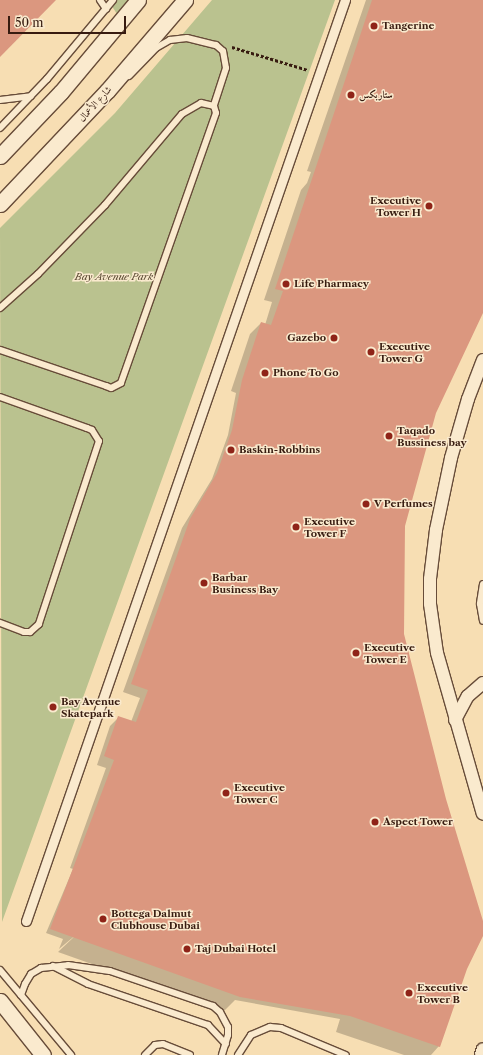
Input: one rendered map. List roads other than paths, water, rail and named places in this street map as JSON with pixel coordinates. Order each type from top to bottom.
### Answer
[{"type":"street","points":[[0,156],[61,92],[138,0]]},
{"type":"street","name":"شارع الأعمال","points":[[0,204],[107,92],[185,0]]},
{"type":"street","points":[[26,921],[346,0]]},
{"type":"street","points":[[483,360],[459,428],[432,554],[430,598],[433,629],[455,720],[483,814]]},
{"type":"street","points":[[455,720],[468,696],[483,683]]},
{"type":"street","points":[[0,1000],[43,1055]]},
{"type":"street","points":[[481,1055],[483,1049]]},
{"type":"lane","points":[[100,0],[106,9]]},
{"type":"lane","points":[[0,128],[31,96],[113,0]]},
{"type":"lane","points":[[0,350],[111,388],[121,383],[216,113],[214,106],[226,68],[226,59],[216,45],[187,38],[162,43],[128,76],[107,92]]},
{"type":"lane","points":[[0,100],[31,96]]},
{"type":"lane","points":[[1,306],[105,205],[182,114],[201,103],[214,106]]},
{"type":"lane","points":[[0,397],[92,430],[98,441],[39,624],[30,632],[24,632],[0,624]]},
{"type":"lane","points":[[483,584],[480,604],[483,621]]},
{"type":"lane","points":[[22,995],[25,984],[31,974],[41,968],[53,966],[84,966],[110,971],[213,1006],[225,1018],[228,1027],[226,1044],[222,1055]]},
{"type":"lane","points":[[53,966],[88,984],[208,1025],[226,1044]]},
{"type":"lane","points":[[0,970],[71,1055]]},
{"type":"lane","points":[[238,1055],[251,1035],[270,1027],[281,1028],[330,1052],[345,1055]]},
{"type":"lane","points":[[145,1055],[149,1049],[163,1044],[190,1055]]},
{"type":"place","name":"Tangerine","points":[[374,26]]},
{"type":"place","name":"ستاربكس","points":[[351,95]]},
{"type":"place","name":"Executive Tower H","points":[[429,206]]},
{"type":"place","name":"Life Pharmacy","points":[[286,284]]},
{"type":"place","name":"Gazebo","points":[[334,338]]},
{"type":"place","name":"Executive Tower G","points":[[371,352]]},
{"type":"place","name":"Phone To Go","points":[[265,373]]},
{"type":"place","name":"Taqado Bussiness bay","points":[[389,436]]},
{"type":"place","name":"Baskin-Robbins","points":[[231,450]]},
{"type":"place","name":"V Perfumes","points":[[366,504]]},
{"type":"place","name":"Executive Tower F","points":[[296,527]]},
{"type":"place","name":"Barbar Business Bay","points":[[204,583]]},
{"type":"place","name":"Executive Tower E","points":[[356,653]]},
{"type":"place","name":"Bay Avenue Skatepark","points":[[53,707]]},
{"type":"place","name":"Executive Tower C","points":[[226,793]]},
{"type":"place","name":"Aspect Tower","points":[[375,822]]},
{"type":"place","name":"Bottega Dalmut Clubhouse Dubai","points":[[103,919]]},
{"type":"place","name":"Taj Dubai Hotel","points":[[187,949]]},
{"type":"place","name":"Executive Tower B","points":[[409,993]]},
{"type":"park label","name":"Bay Avenue Park","points":[[114,277]]}]
